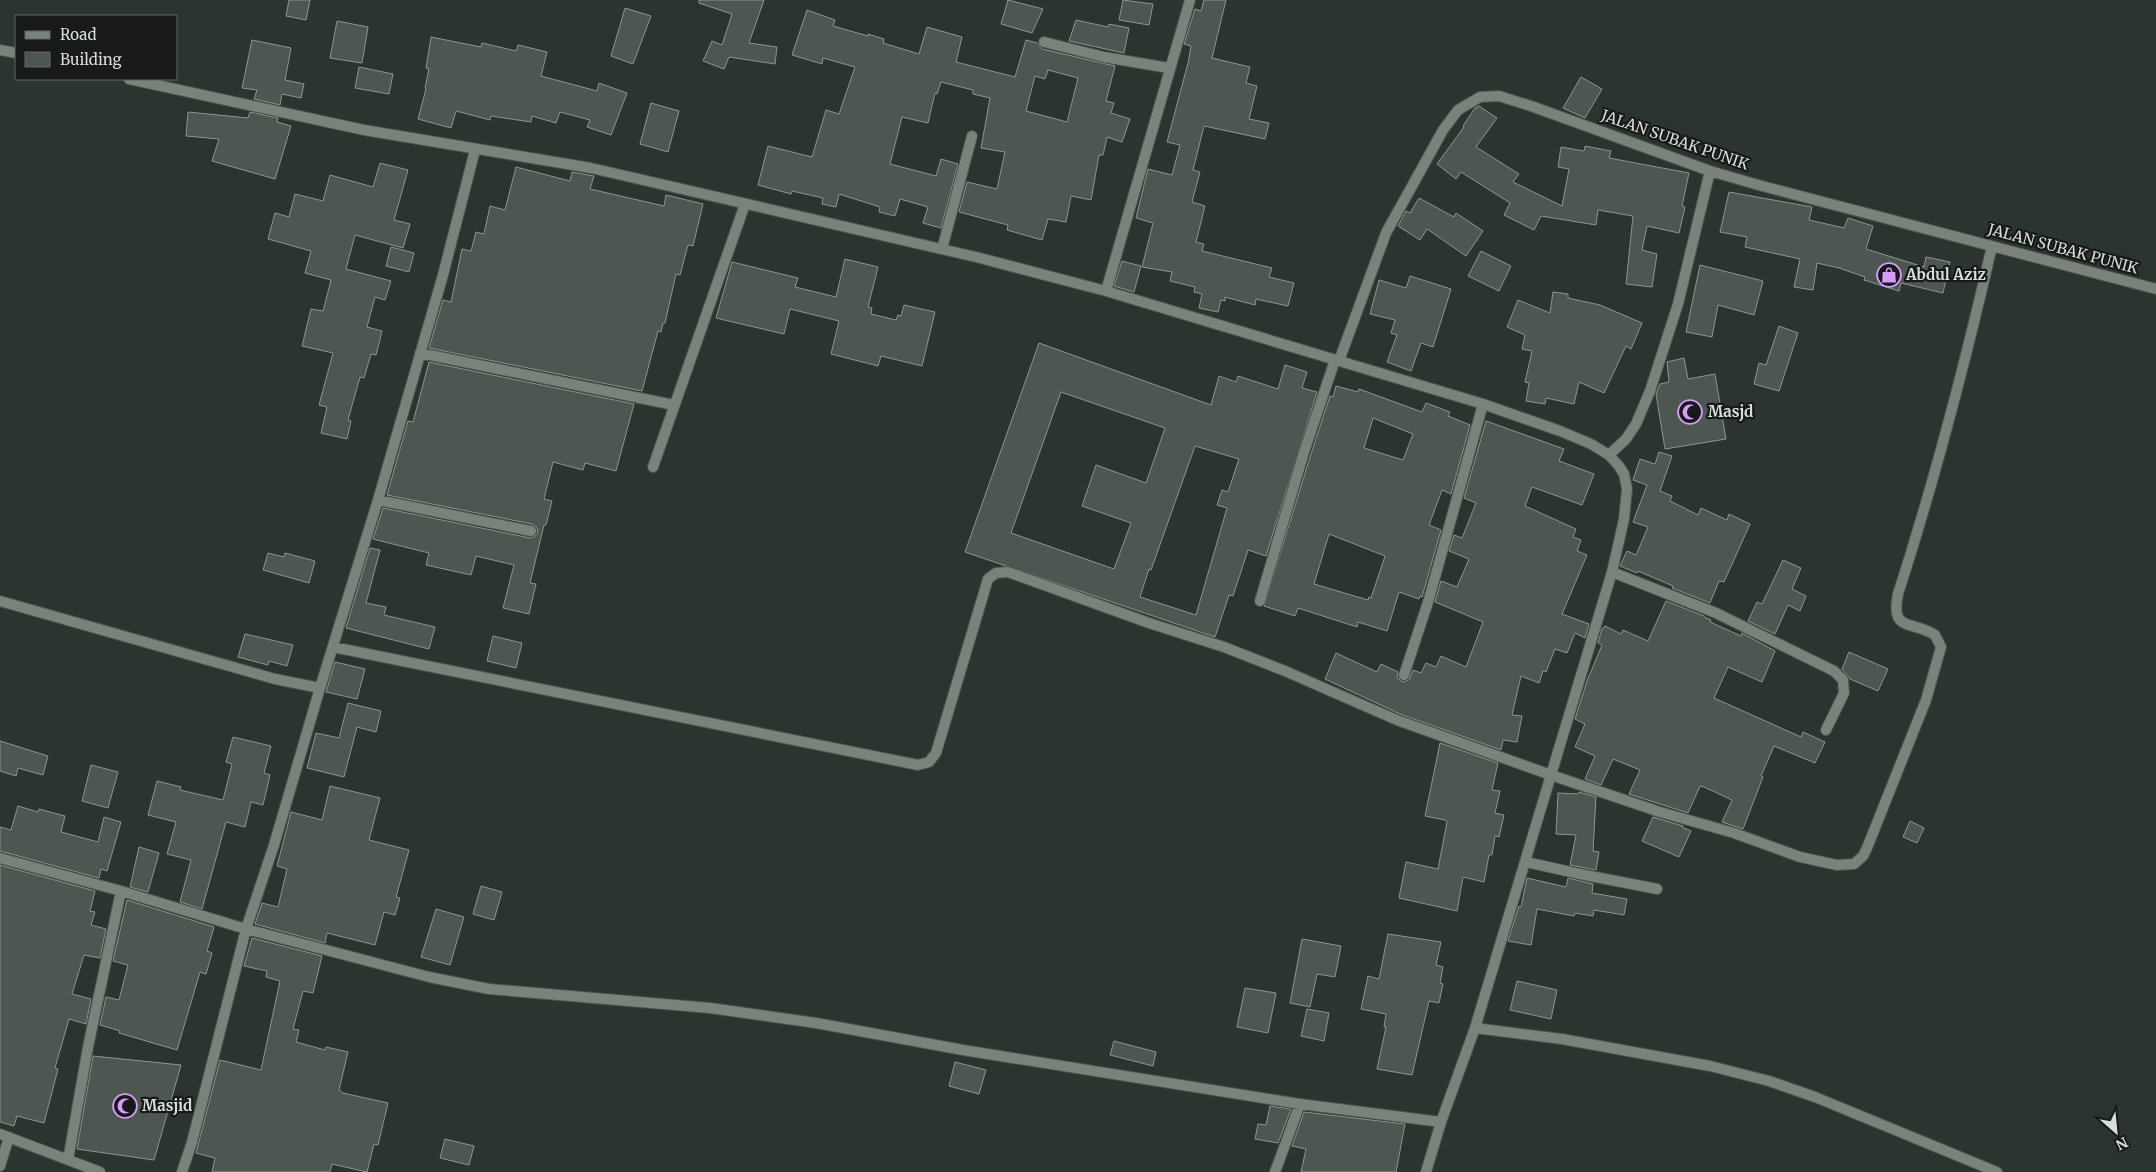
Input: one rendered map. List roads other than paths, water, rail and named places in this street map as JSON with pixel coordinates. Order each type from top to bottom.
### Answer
[{"type":"street","points":[[1106,291],[1190,0]]},
{"type":"street","points":[[1044,42],[1104,58],[1169,68]]},
{"type":"street","points":[[0,50],[15,53]]},
{"type":"street","points":[[134,80],[364,130],[591,168],[942,249],[1106,291],[1483,404],[1560,431],[1609,455],[1624,474],[1627,489],[1624,519],[1612,572],[1475,1028],[1441,1122],[1426,1172]]},
{"type":"street","name":"JALAN SUBAK PUNIK","points":[[1260,601],[1290,496],[1337,361],[1386,233],[1443,130],[1458,110],[1480,97],[1499,96],[1571,119],[1710,170],[1772,189],[2156,289]]},
{"type":"street","points":[[942,249],[972,136]]},
{"type":"street","points":[[182,1172],[192,1142],[246,929],[274,845],[378,500],[443,274],[475,150]]},
{"type":"street","points":[[1609,455],[1626,439],[1636,424],[1652,383],[1678,304],[1710,170]]},
{"type":"street","points":[[653,468],[745,204]]},
{"type":"street","points":[[333,646],[918,765],[929,762],[936,753],[988,579],[996,573],[1008,572],[1148,623],[1224,647],[1285,671],[1397,720],[1551,775],[1652,809],[1718,828],[1800,857],[1848,866],[1858,862],[1867,848],[1926,700],[1939,658],[1941,647],[1935,635],[1904,624],[1895,609],[1935,477],[1963,374],[1992,246]]},
{"type":"street","points":[[420,353],[674,405]]},
{"type":"street","points":[[1404,675],[1432,590],[1483,404]]},
{"type":"street","points":[[378,500],[531,531]]},
{"type":"street","points":[[1612,572],[1716,613],[1834,671],[1843,680],[1844,693],[1826,730]]},
{"type":"street","points":[[0,601],[275,679],[320,688]]},
{"type":"street","points":[[0,858],[121,891],[246,929],[429,977],[489,989],[710,1008],[806,1021],[963,1050],[1300,1104],[1441,1122]]},
{"type":"street","points":[[1526,862],[1657,889]]},
{"type":"street","points":[[68,1160],[88,1047],[121,891]]},
{"type":"street","points":[[1475,1028],[1562,1039],[1710,1066],[1769,1081],[1815,1097],[1996,1172]]},
{"type":"street","points":[[1275,1172],[1300,1104]]},
{"type":"street","points":[[0,1166],[5,1136],[100,1172]]},
{"type":"place","name":"Abdul Aziz","points":[[1889,275]]},
{"type":"place","name":"Masjd","points":[[1690,412]]},
{"type":"place","name":"Masjid","points":[[125,1106]]}]
